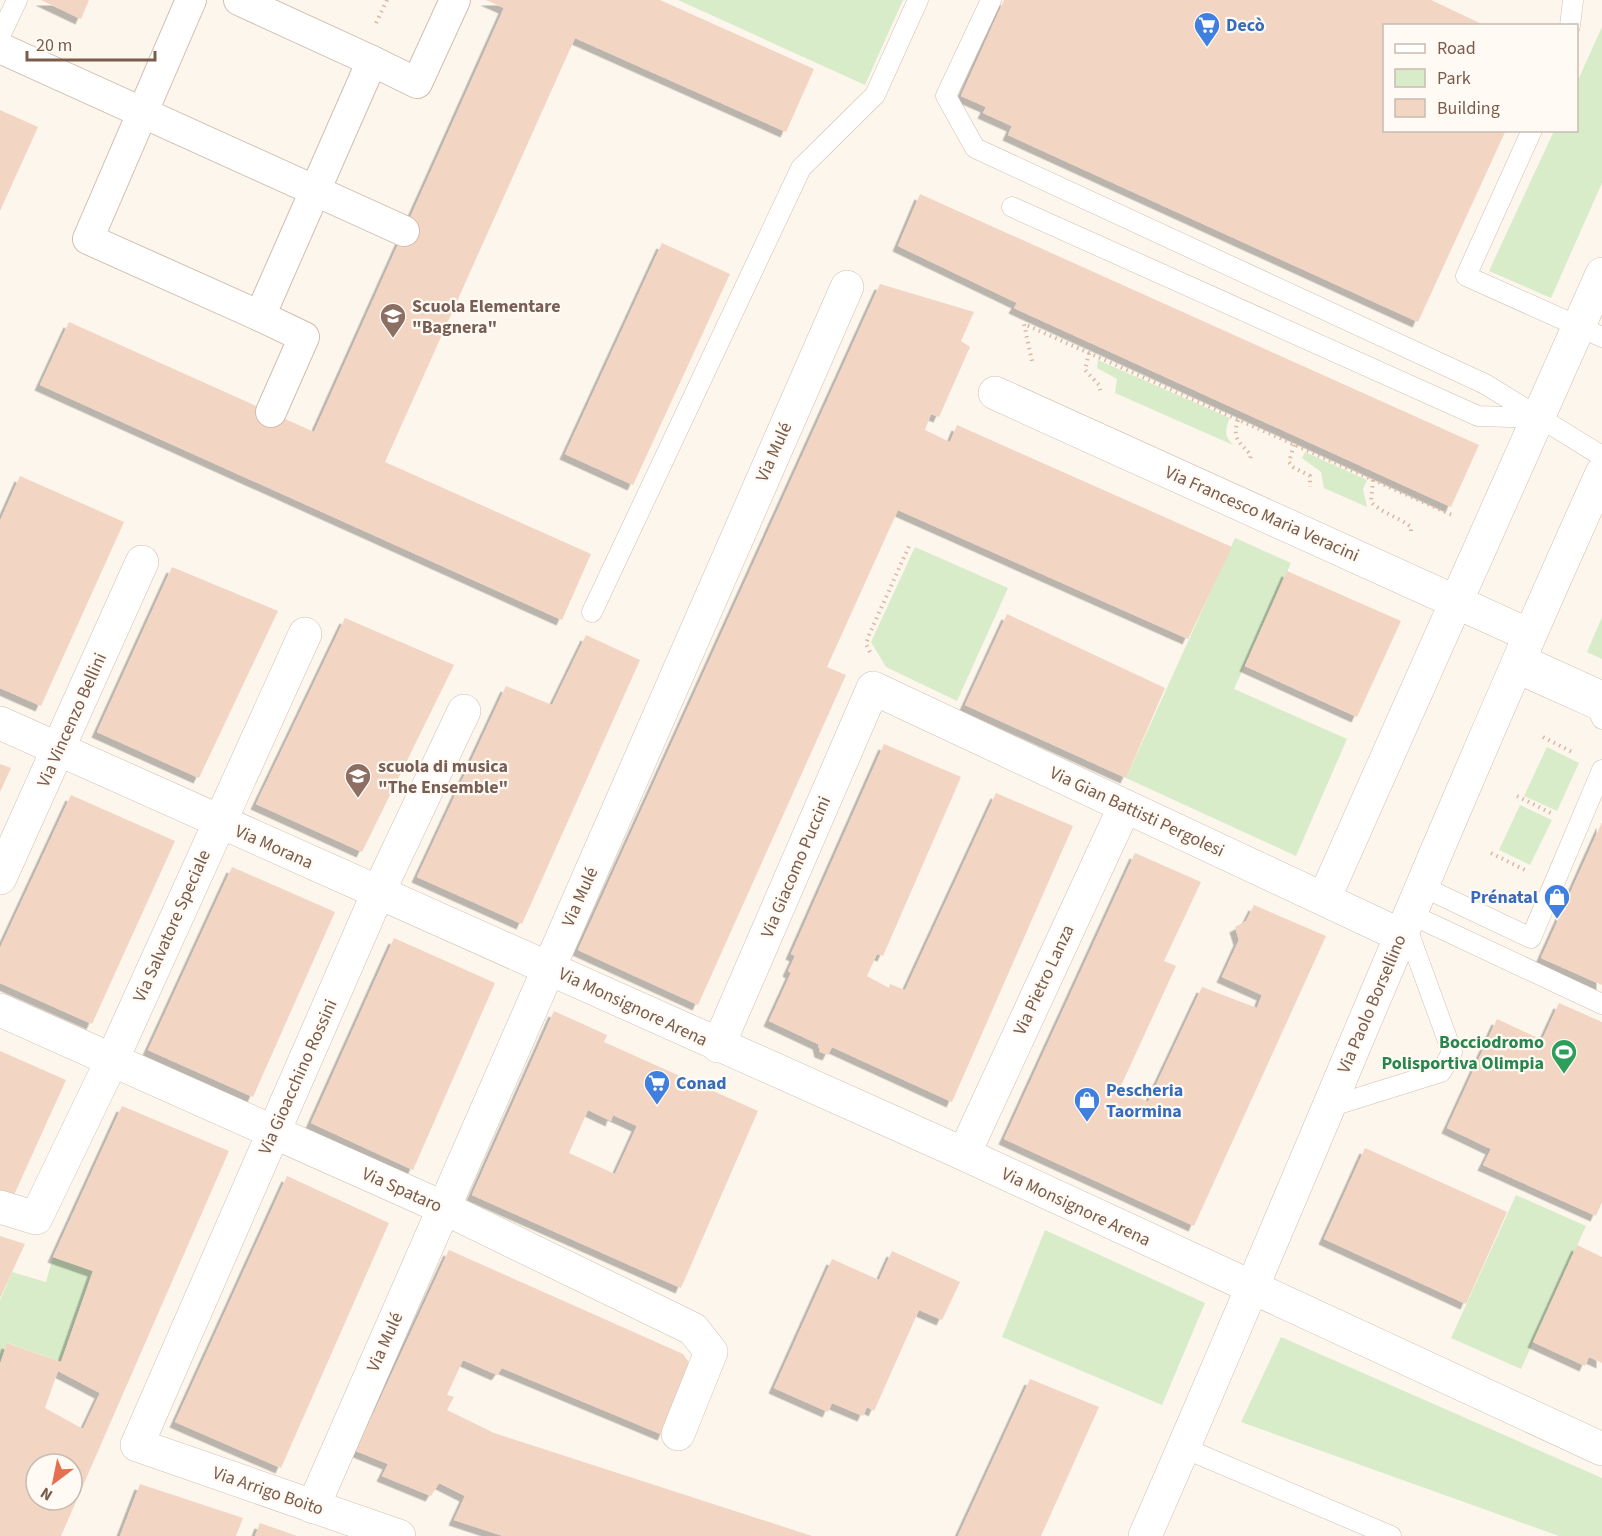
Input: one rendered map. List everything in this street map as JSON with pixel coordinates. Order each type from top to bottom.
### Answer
[{"type":"street","points":[[191,0],[88,239],[304,337],[271,412]]},
{"type":"street","points":[[239,0],[417,83],[455,0]]},
{"type":"street","points":[[0,48],[143,110],[404,231]]},
{"type":"street","points":[[260,316],[372,62]]},
{"type":"street","points":[[1324,899],[1539,418],[1590,332],[1602,274]]},
{"type":"street","name":"Via Mulé","points":[[313,1507],[847,287]]},
{"type":"street","name":"Via Francesco Maria Veracini","points":[[995,393],[1458,603],[1521,654]]},
{"type":"street","name":"Via Paolo Borsellino","points":[[1145,1536],[1253,1289],[1521,654],[1602,473]]},
{"type":"street","name":"Via Vincenzo Bellini","points":[[0,878],[60,750],[142,562]]},
{"type":"street","name":"Via Salvatore Speciale","points":[[0,1207],[36,1218],[112,1060],[305,634]]},
{"type":"street","name":"Via Gian Battisti Pergolesi","points":[[873,688],[1324,899],[1409,915]]},
{"type":"street","name":"Via Giacomo Puccini","points":[[718,1046],[873,688]]},
{"type":"street","name":"Via Gioacchino Rossini","points":[[137,1445],[378,893],[464,711]]},
{"type":"street","name":"Via Morana","points":[[0,723],[549,968]]},
{"type":"street","name":"Via Pietro Lanza","points":[[963,1154],[1125,806]]},
{"type":"street","name":"Via Monsignore Arena","points":[[549,968],[718,1046],[963,1154],[1602,1449]]},
{"type":"street","name":"Via Spataro","points":[[0,1011],[444,1208],[693,1329],[711,1352],[678,1434]]},
{"type":"street","name":"Via Arrigo Boito","points":[[137,1445],[399,1536]]},
{"type":"lane","points":[[0,36],[16,0]]},
{"type":"lane","points":[[592,612],[801,168],[875,95],[918,0]]},
{"type":"lane","points":[[991,0],[946,96],[975,148],[1485,384],[1602,456]]},
{"type":"lane","points":[[1570,24],[1573,0]]},
{"type":"lane","points":[[1531,132],[1466,276],[1590,332]]},
{"type":"lane","points":[[1012,207],[1478,416],[1539,418]]},
{"type":"lane","points":[[1521,654],[1602,691]]},
{"type":"lane","points":[[1521,654],[1598,710],[1602,719]]},
{"type":"lane","points":[[1409,915],[1531,938],[1602,770]]},
{"type":"lane","points":[[1409,915],[1602,1004]]},
{"type":"lane","points":[[1329,1107],[1441,1072],[1452,1052],[1409,915]]},
{"type":"lane","points":[[1184,1448],[1391,1536]]},
{"type":"path","points":[[1032,361],[1024,324],[1453,516]]},
{"type":"path","points":[[1089,353],[1085,370],[1099,385],[1101,393]]},
{"type":"path","points":[[1238,420],[1234,432],[1237,442],[1251,455],[1250,460]]},
{"type":"path","points":[[1294,445],[1289,462],[1293,467],[1310,476],[1310,488]]},
{"type":"path","points":[[1373,480],[1371,502],[1377,509],[1405,521],[1411,527],[1411,533]]},
{"type":"path","points":[[873,688],[883,669],[866,644],[910,544]]},
{"type":"green space","points":[[678,0],[903,0],[865,85]]},
{"type":"green space","points":[[1602,27],[1602,183],[1551,298],[1489,271],[1554,132],[1578,132],[1578,80]]},
{"type":"green space","points":[[1098,360],[1230,418],[1226,432],[1233,445],[1115,393],[1117,379],[1097,368]]},
{"type":"green space","points":[[1305,452],[1367,480],[1363,489],[1367,507],[1324,488],[1321,472],[1302,458]]},
{"type":"green space","points":[[1235,538],[1291,563],[1234,689],[1347,739],[1296,856],[1126,778]]},
{"type":"green space","points":[[915,547],[1008,588],[957,701],[886,667],[871,642]]},
{"type":"green space","points":[[1602,617],[1602,659],[1587,652]]},
{"type":"green space","points":[[1547,747],[1579,763],[1557,811],[1524,796]]},
{"type":"green space","points":[[1520,805],[1552,820],[1530,865],[1499,850]]},
{"type":"green space","points":[[1516,1195],[1586,1226],[1521,1369],[1451,1338]]},
{"type":"green space","points":[[1045,1230],[1205,1303],[1162,1405],[1002,1337]]},
{"type":"green space","points":[[53,1257],[93,1271],[61,1362],[8,1343],[0,1364],[0,1300],[12,1272],[46,1282]]},
{"type":"green space","points":[[1281,1337],[1602,1478],[1602,1536],[1559,1536],[1241,1422]]},
{"type":"building","points":[[41,0],[89,0],[81,19]]},
{"type":"building","points":[[486,0],[660,0],[814,69],[786,132],[575,38],[385,462],[591,554],[562,620],[40,385],[69,322],[314,432],[504,8]]},
{"type":"building","points":[[1004,0],[1431,0],[1482,24],[1383,24],[1383,132],[1505,132],[1418,322],[1008,135],[1012,126],[983,113],[986,107],[961,96]]},
{"type":"building","points":[[0,110],[38,127],[0,211]]},
{"type":"building","points":[[920,194],[1479,445],[1451,507],[1014,308],[1017,303],[898,246]]},
{"type":"building","points":[[662,243],[730,274],[633,485],[565,454]]},
{"type":"building","points":[[880,284],[974,312],[961,341],[970,347],[939,417],[931,414],[925,430],[950,442],[957,425],[1232,547],[1188,639],[898,510],[827,667],[846,675],[698,1005],[578,950]]},
{"type":"building","points":[[20,476],[124,522],[41,706],[0,688],[0,521]]},
{"type":"building","points":[[172,567],[278,611],[199,778],[97,732]]},
{"type":"building","points":[[1287,571],[1401,621],[1357,717],[1245,666]]},
{"type":"building","points":[[1007,614],[1165,688],[1126,778],[965,705]]},
{"type":"building","points":[[345,618],[454,665],[362,852],[256,804]]},
{"type":"building","points":[[586,635],[640,660],[522,924],[417,877],[506,686],[552,705]]},
{"type":"building","points":[[884,744],[961,777],[883,956],[877,954],[867,976],[889,988],[890,984],[905,990],[996,793],[1073,826],[952,1102],[832,1047],[828,1055],[820,1052],[818,1044],[769,1021],[791,973],[788,971],[795,956],[791,954]]},
{"type":"building","points":[[0,764],[11,768],[0,792]]},
{"type":"building","points":[[71,795],[175,841],[92,1024],[0,983],[0,948]]},
{"type":"building","points":[[1602,822],[1602,985],[1541,958]]},
{"type":"building","points":[[1135,853],[1201,882],[1164,961],[1176,966],[1120,1088],[1148,1102],[1202,987],[1257,1008],[1262,995],[1222,977],[1239,940],[1235,927],[1246,921],[1254,905],[1326,936],[1194,1226],[1004,1139]]},
{"type":"building","points":[[232,867],[335,912],[253,1097],[148,1050]]},
{"type":"building","points":[[394,938],[495,983],[413,1170],[311,1123]]},
{"type":"building","name":"Bocciodromo Polisportiva Olimpia","points":[[1559,1003],[1602,1022],[1602,1202],[1596,1216],[1483,1165],[1491,1149],[1447,1128],[1497,1019],[1542,1040]]},
{"type":"building","points":[[554,1011],[607,1035],[604,1042],[758,1111],[681,1288],[472,1195]],"holes":[[[588,1110],[611,1121],[613,1115],[637,1126],[615,1174],[569,1153]]]},
{"type":"building","points":[[0,1051],[66,1080],[9,1206],[0,1202]]},
{"type":"building","points":[[122,1106],[229,1151],[84,1483],[84,1452],[24,1452],[24,1512],[71,1512],[61,1536],[0,1536],[0,1364],[7,1343],[61,1362],[93,1271],[53,1257]],"holes":[[[58,1371],[100,1393],[83,1429],[45,1408]]]},
{"type":"building","points":[[1365,1148],[1507,1212],[1466,1304],[1324,1239]]},
{"type":"building","points":[[287,1176],[389,1223],[281,1468],[175,1422]]},
{"type":"building","points":[[0,1236],[25,1244],[0,1298]]},
{"type":"building","points":[[1577,1245],[1602,1257],[1602,1363],[1589,1357],[1585,1366],[1533,1342]]},
{"type":"building","points":[[449,1250],[683,1354],[693,1368],[663,1435],[502,1368],[497,1375],[463,1360],[447,1395],[454,1397],[447,1410],[494,1433],[812,1536],[503,1536],[454,1520],[465,1496],[439,1483],[431,1496],[382,1476],[388,1464],[356,1451]]},
{"type":"building","points":[[892,1251],[960,1282],[942,1320],[919,1310],[874,1411],[867,1407],[863,1416],[832,1403],[828,1412],[774,1388],[832,1259],[879,1280]]},
{"type":"building","points":[[1030,1379],[1099,1407],[1041,1536],[958,1536]]},
{"type":"building","points":[[140,1484],[243,1518],[236,1536],[120,1536]]},
{"type":"building","points":[[260,1523],[297,1536],[255,1536]]},
{"type":"place","name":"Decò","points":[[1207,48]]},
{"type":"place","name":"Scuola Elementare \"Bagnera\"","points":[[393,339]]},
{"type":"place","name":"scuola di musica \"The Ensemble\"","points":[[358,799]]},
{"type":"place","name":"Prénatal","points":[[1557,920]]},
{"type":"place","name":"Bocciodromo Polisportiva Olimpia","points":[[1564,1075]]},
{"type":"place","name":"Conad","points":[[657,1106]]},
{"type":"place","name":"Pescheria Taormina","points":[[1087,1123]]}]
